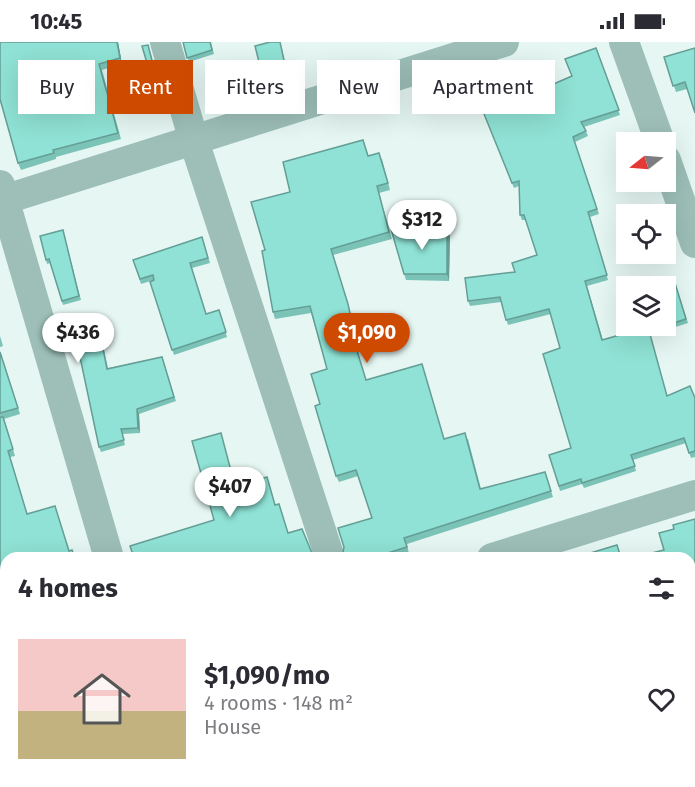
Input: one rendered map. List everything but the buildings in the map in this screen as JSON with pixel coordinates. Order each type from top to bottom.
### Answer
[{"type":"street","points":[[165,42],[194,141],[328,552]]},
{"type":"street","points":[[107,552],[2,195],[194,141],[504,42]]},
{"type":"street","points":[[624,42],[656,132]]},
{"type":"street","points":[[676,189],[695,243]]},
{"type":"street","points":[[511,552],[695,495]]}]
